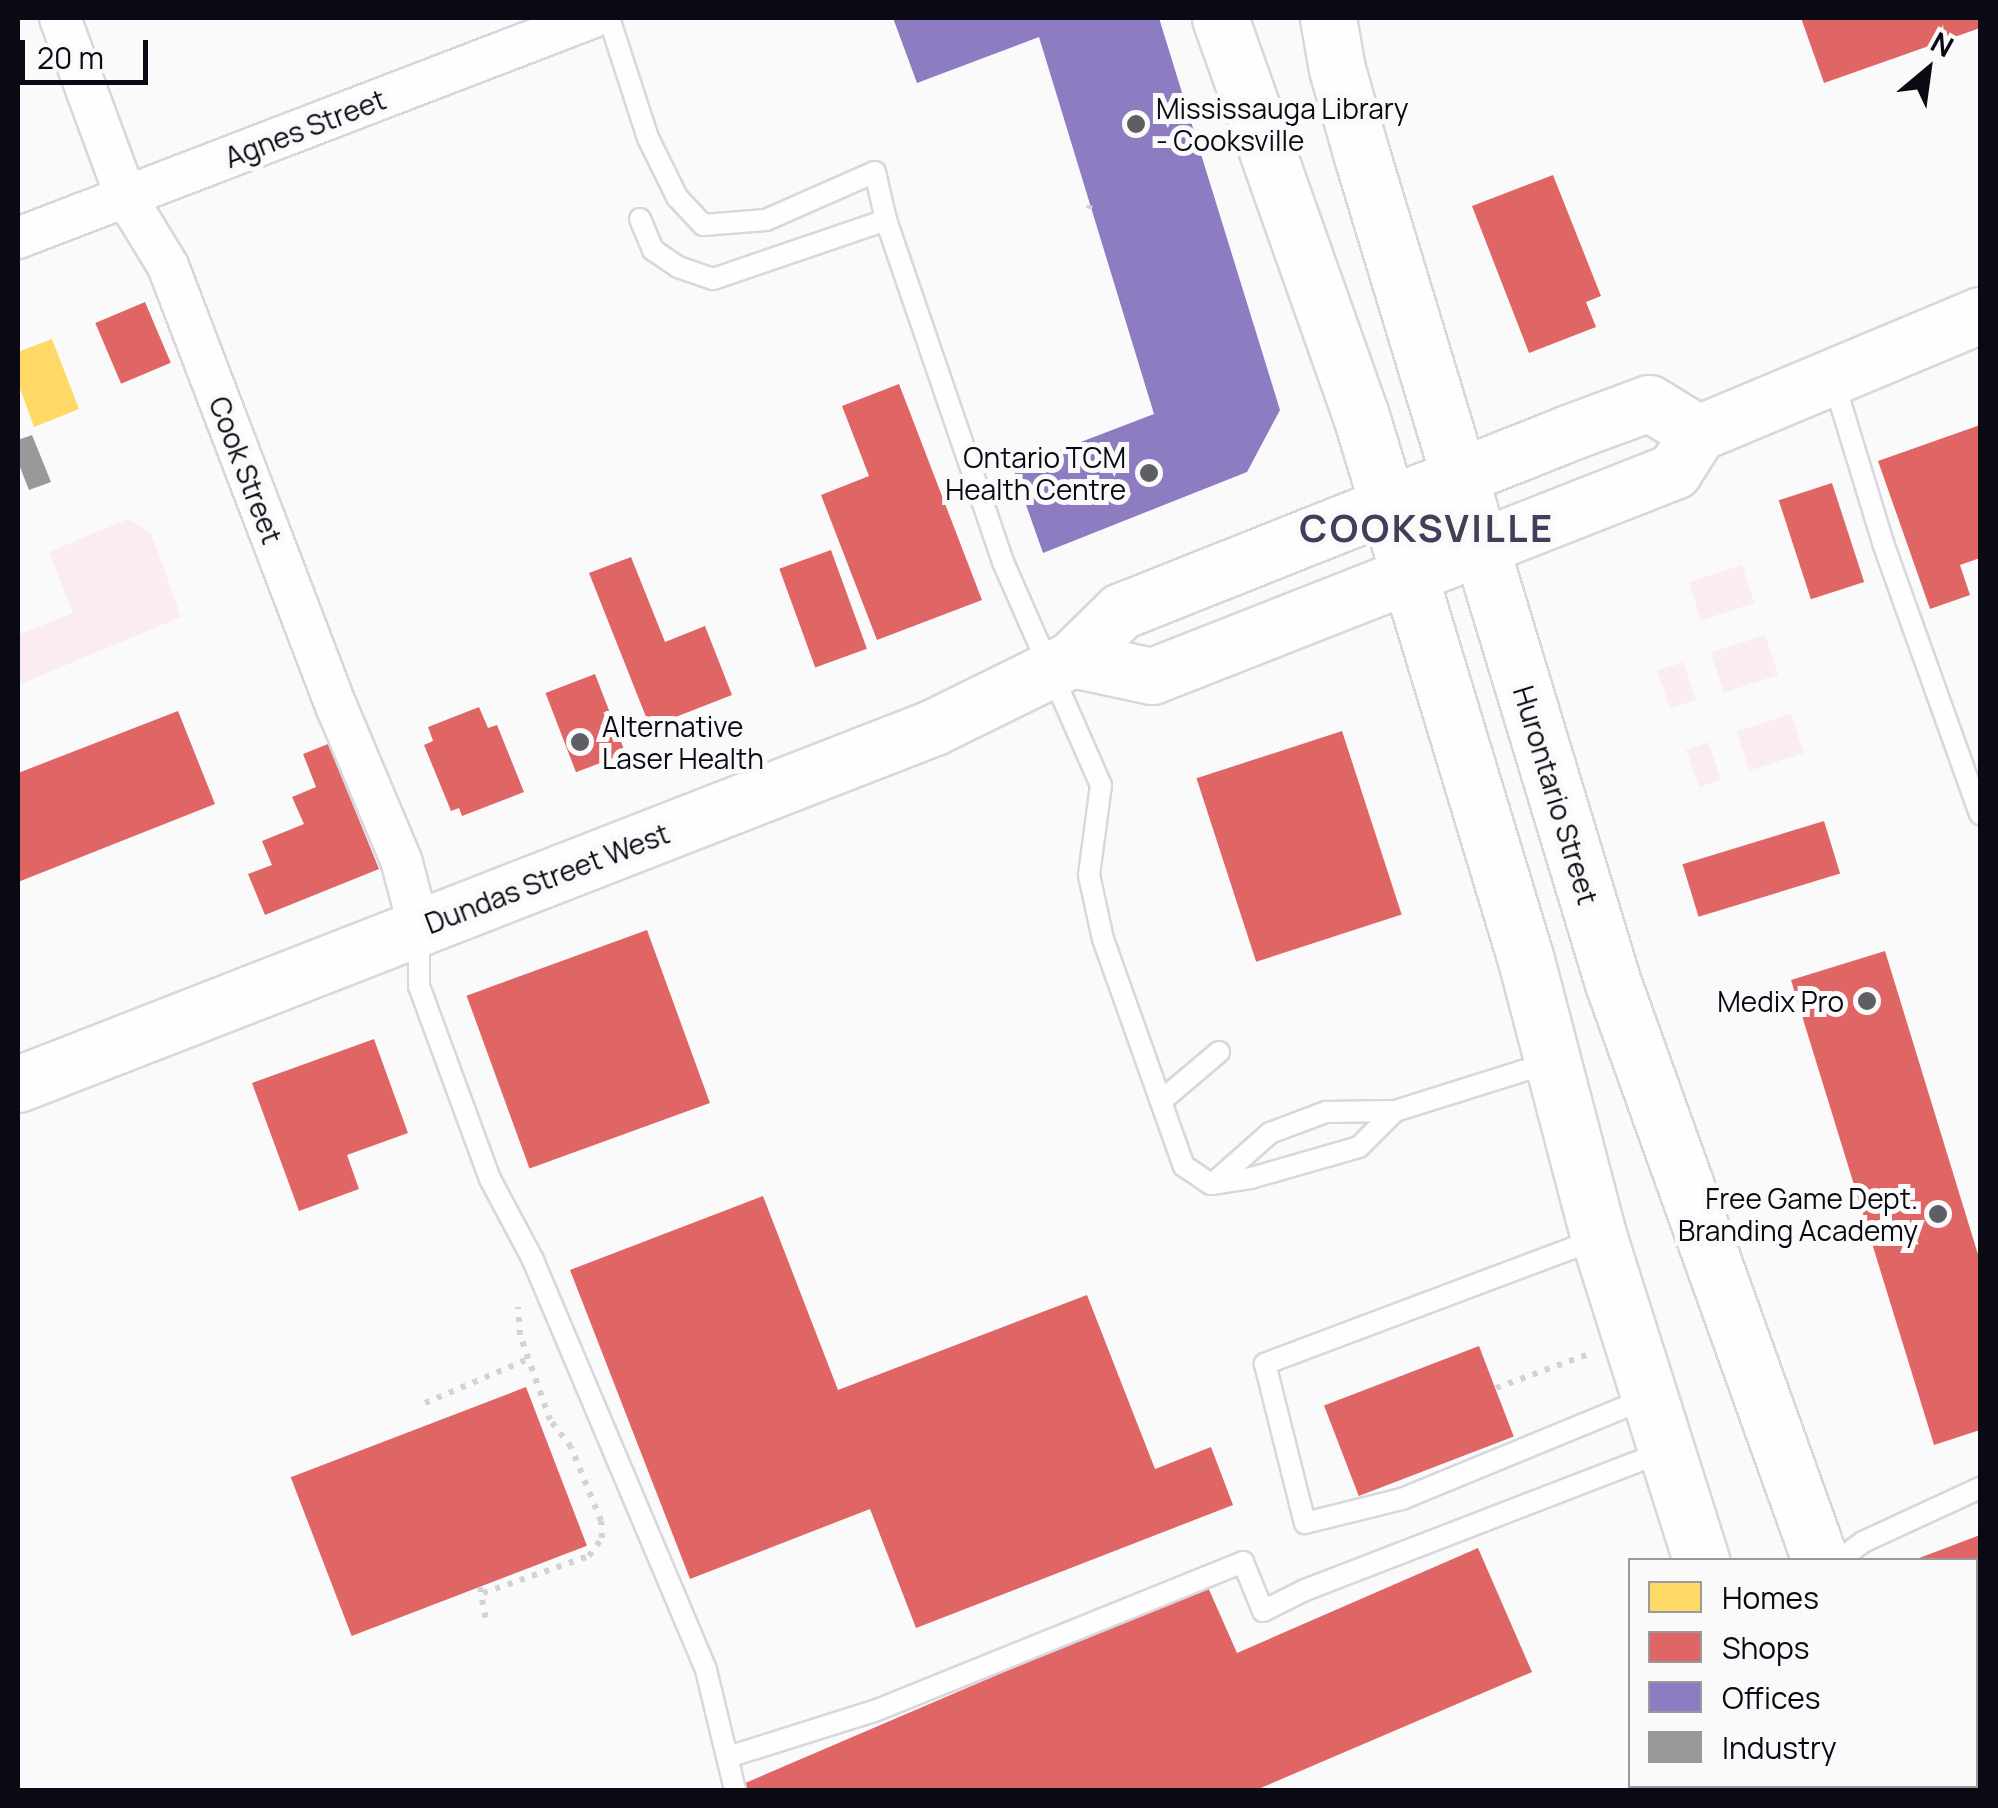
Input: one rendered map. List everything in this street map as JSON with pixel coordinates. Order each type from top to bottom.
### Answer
[{"type":"main road","points":[[1220,18],[1410,576],[1553,1062],[1599,1238],[1663,1452],[1700,1558]]},
{"type":"main road","name":"Hurontario Street","points":[[1328,18],[1337,69],[1613,983],[1819,1558]]},
{"type":"main road","points":[[1060,664],[1152,676],[1674,471],[1698,433],[1980,315]]},
{"type":"main road","name":"Dundas Street West","points":[[18,1084],[934,727],[1060,664],[1120,611],[1458,477],[1649,403],[1698,433]]},
{"type":"street","name":"Cook Street","points":[[60,18],[126,197],[168,266],[402,863],[419,928]]},
{"type":"street","name":"Agnes Street","points":[[18,238],[592,18]]},
{"type":"lane","points":[[609,18],[648,138],[678,197],[703,225],[766,220],[875,172],[886,220],[1003,562],[1060,664],[1101,785],[1089,875],[1104,940],[1184,1166],[1211,1184],[1359,1147],[1395,1111]]},
{"type":"lane","points":[[640,219],[653,250],[678,267],[713,278],[886,220]]},
{"type":"lane","points":[[1833,377],[1883,543],[1980,814]]},
{"type":"lane","points":[[419,928],[419,986],[490,1179],[533,1260],[706,1670],[735,1790]]},
{"type":"lane","points":[[1161,1100],[1219,1052]]},
{"type":"lane","points":[[1211,1184],[1270,1134],[1326,1112],[1395,1111],[1553,1062]]},
{"type":"lane","points":[[1599,1238],[1265,1364],[1305,1523],[1402,1499],[1647,1398]]},
{"type":"lane","points":[[728,1757],[876,1710],[1243,1562],[1263,1610],[1305,1590],[1663,1452]]},
{"type":"lane","points":[[1842,1558],[1863,1542],[1980,1488]]},
{"type":"path","points":[[486,1622],[482,1590],[589,1556],[602,1538],[601,1521],[571,1447],[550,1420],[520,1334]]},
{"type":"path","points":[[1496,1388],[1604,1349]]},
{"type":"path","points":[[425,1402],[528,1359]]},
{"type":"shaded area","points":[[128,519],[151,533],[181,617],[18,685],[18,635],[73,613],[49,552]]},
{"type":"shaded area","points":[[1742,565],[1754,603],[1701,620],[1689,582]]},
{"type":"shaded area","points":[[1765,635],[1778,675],[1724,693],[1711,653]]},
{"type":"shaded area","points":[[1683,662],[1696,700],[1670,709],[1657,671]]},
{"type":"shaded area","points":[[1791,714],[1804,753],[1749,771],[1737,732]]},
{"type":"shaded area","points":[[1708,742],[1721,780],[1699,787],[1686,749]]},
{"type":"building: Homes","points":[[52,339],[79,409],[34,427],[18,383],[18,352]]},
{"type":"building: Shops","points":[[1801,18],[1980,18],[1980,28],[1824,83]]},
{"type":"building: Shops","points":[[1553,175],[1601,296],[1586,302],[1596,327],[1529,353],[1472,206]]},
{"type":"building: Shops","points":[[145,302],[171,363],[121,384],[95,323]]},
{"type":"building: Shops","points":[[899,384],[982,600],[877,640],[821,495],[869,476],[842,406]]},
{"type":"building: Shops","points":[[1980,425],[1980,558],[1960,565],[1970,595],[1930,609],[1878,461]]},
{"type":"building: Shops","points":[[1832,483],[1864,582],[1811,599],[1779,500]]},
{"type":"building: Shops","points":[[831,550],[867,649],[815,667],[779,569]]},
{"type":"building: Shops","points":[[631,557],[665,642],[705,626],[732,695],[650,727],[589,573]]},
{"type":"building: Shops","points":[[595,674],[625,753],[576,772],[546,693]]},
{"type":"building: Shops","points":[[479,707],[488,728],[497,725],[524,792],[462,816],[459,808],[451,811],[424,745],[433,741],[428,727]]},
{"type":"building: Shops","points":[[178,711],[215,804],[18,882],[18,773]]},
{"type":"building: Shops","points":[[1342,731],[1402,915],[1256,962],[1196,778]]},
{"type":"building: Shops","points":[[328,744],[379,869],[265,915],[248,874],[272,865],[262,841],[304,824],[292,797],[316,787],[303,754]]},
{"type":"building: Shops","points":[[1824,821],[1840,874],[1699,917],[1682,864]]},
{"type":"building: Shops","points":[[647,930],[710,1103],[530,1169],[467,996]]},
{"type":"building: Shops","points":[[1885,951],[1980,1261],[1980,1430],[1934,1445],[1791,980]]},
{"type":"building: Shops","points":[[374,1039],[408,1133],[347,1155],[359,1189],[299,1211],[252,1083]]},
{"type":"building: Shops","points":[[763,1196],[838,1390],[1087,1295],[1155,1469],[1211,1447],[1233,1505],[916,1628],[870,1509],[690,1579],[570,1270]]},
{"type":"building: Shops","points":[[1479,1346],[1514,1437],[1359,1496],[1324,1405]]},
{"type":"building: Shops","points":[[526,1387],[587,1546],[352,1636],[291,1477]]},
{"type":"building: Shops","points":[[1980,1535],[1980,1762],[1978,1558],[1919,1558]]},
{"type":"building: Shops","points":[[1478,1548],[1532,1672],[1256,1790],[745,1790],[743,1784],[1207,1585],[1237,1653]]},
{"type":"building: Offices","points":[[893,18],[1159,18],[1280,410],[1247,472],[1043,553],[1013,468],[1154,414],[1039,37],[917,83]]},
{"type":"building: Industry","points":[[32,435],[51,482],[29,490],[18,462],[18,440]]},
{"type":"place","name":"Mississauga Library - Cooksville","points":[[1136,124]]},
{"type":"place","name":"Ontario TCM Health Centre","points":[[1149,473]]},
{"type":"place","name":"Alternative Laser Health","points":[[580,742]]},
{"type":"place","name":"Medix Pro","points":[[1867,1001]]},
{"type":"place","name":"Free Game Dept. Branding Academy","points":[[1938,1214]]},
{"type":"district","name":"COOKSVILLE","points":[[1427,528]]}]
